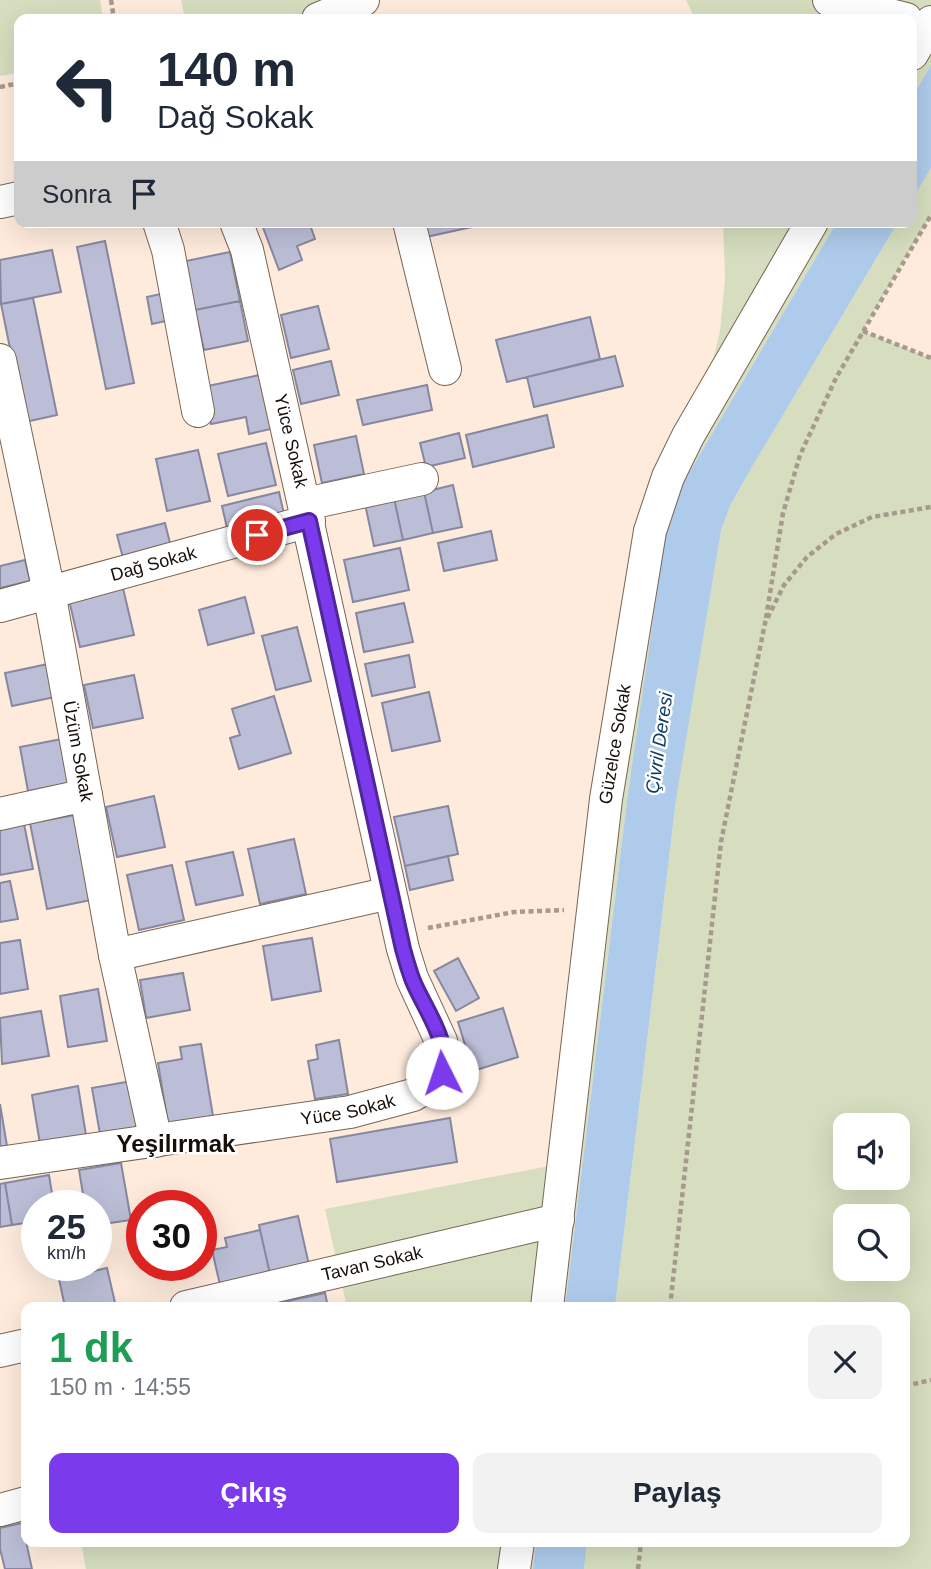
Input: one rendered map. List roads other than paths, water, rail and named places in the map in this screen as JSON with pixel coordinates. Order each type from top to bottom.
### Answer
[{"type":"street","points":[[333,14],[363,0]]},
{"type":"street","points":[[829,0],[887,14]]},
{"type":"street","points":[[161,228],[168,250],[198,411]]},
{"type":"street","name":"Yüce Sokak","points":[[0,1163],[350,1112],[413,1095],[435,1082],[442,1073],[444,1053],[441,1041],[412,978],[399,933],[307,513],[247,250],[238,228]]},
{"type":"street","points":[[410,228],[445,369]]},
{"type":"street","name":"Güzelce Sokak","points":[[548,1302],[608,786],[642,566],[657,506],[688,436],[808,228]]},
{"type":"street","name":"Üzüm Sokak","points":[[0,360],[49,592],[115,955],[156,1141]]},
{"type":"street","name":"Dağ Sokak","points":[[0,606],[422,479]]},
{"type":"street","points":[[0,814],[86,795]]},
{"type":"street","points":[[115,955],[390,893]]},
{"type":"street","name":"Tavan Sokak","points":[[207,1302],[558,1220]]},
{"type":"street","points":[[0,1351],[21,1346]]},
{"type":"street","points":[[0,1510],[21,1504]]},
{"type":"street","points":[[514,1569],[517,1547]]},
{"type":"water","points":[[931,65],[931,168],[917,192],[917,89]]},
{"type":"water","name":"Çivril Deresi","points":[[833,228],[894,228],[746,477],[730,506],[721,531],[676,800],[616,1302],[566,1302],[628,793],[665,539],[683,483]]},
{"type":"water","points":[[535,1547],[586,1547],[584,1569],[533,1569]]},
{"type":"district","name":"Yeşilırmak","points":[[176,1143]]}]
